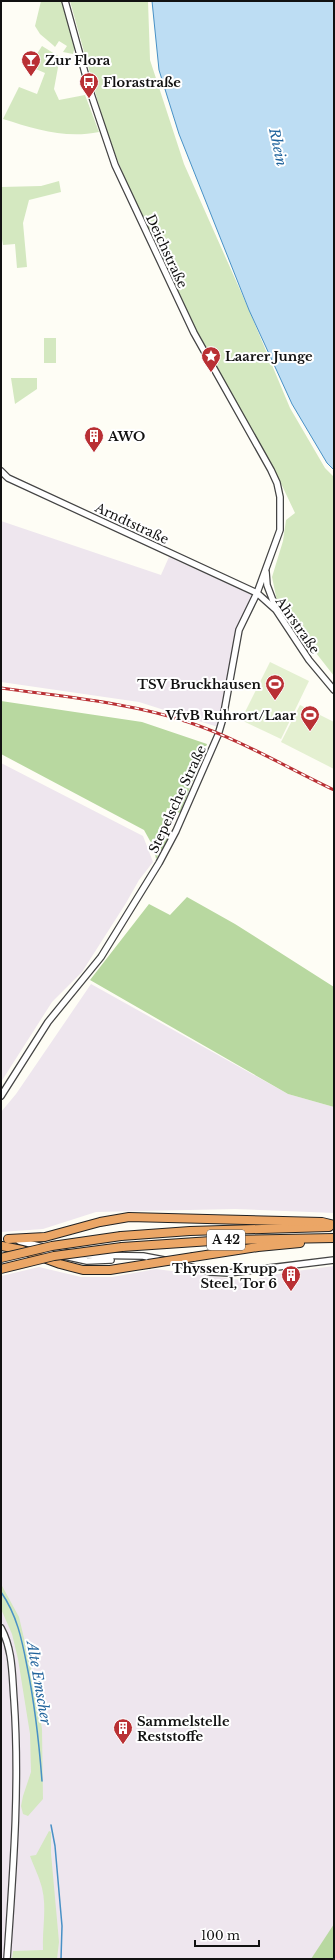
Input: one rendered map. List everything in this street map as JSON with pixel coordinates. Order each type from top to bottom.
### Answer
[{"type":"highway","points":[[3,1242],[45,1237],[100,1222],[136,1217],[322,1222],[334,1226]]},
{"type":"highway","name":"A 42","points":[[1,1258],[52,1246],[121,1236],[197,1230],[334,1226]]},
{"type":"highway","name":"A 42","points":[[1,1269],[54,1256],[122,1247],[191,1242],[331,1238]]},
{"type":"highway","points":[[3,1242],[69,1267],[83,1270],[110,1270],[331,1238]]},
{"type":"street","name":"Deichstraße","points":[[65,1],[90,91],[112,159],[191,329],[271,470],[277,483],[280,497]]},
{"type":"street","name":"Arndtstraße","points":[[1,471],[8,478],[257,593]]},
{"type":"street","name":"Stepelsche Straße","points":[[1,1096],[48,1022],[101,956],[176,831],[221,728],[239,630],[257,593],[280,530],[280,497]]},
{"type":"street","points":[[266,569],[267,585],[276,610]]},
{"type":"street","name":"Ahrstraße","points":[[257,593],[276,610],[309,660],[334,690]]},
{"type":"street","points":[[3,1242],[87,1261],[137,1256]]},
{"type":"street","points":[[3,1242],[98,1257],[137,1256],[176,1262],[216,1273],[239,1272],[334,1260]]},
{"type":"street","points":[[1,1628],[10,1652],[16,1724],[15,1798],[6,1959]]},
{"type":"shaded area","points":[[1,521],[161,575],[169,557],[252,595],[236,628],[218,727],[139,702],[1,682]]},
{"type":"shaded area","points":[[1,763],[143,836],[153,862],[139,880],[82,972],[52,1002],[1,1082]]},
{"type":"shaded area","points":[[91,984],[288,1094],[334,1107],[334,1213],[235,1209],[96,1212],[43,1229],[1,1232],[1,1112],[16,1094]]},
{"type":"shaded area","points":[[334,1266],[334,1959],[1,1959],[1,1276],[39,1267],[81,1277],[112,1277],[156,1269],[249,1281],[282,1273]]},
{"type":"green space","points":[[41,1],[62,1],[75,46],[73,54],[63,52],[67,46],[59,41],[55,47],[40,34],[35,26]]},
{"type":"green space","points":[[70,1],[148,1],[150,60],[184,164],[249,310],[290,408],[325,468],[334,477],[334,676],[302,635],[290,609],[277,601],[272,577],[283,541],[286,520],[295,513],[277,475],[198,333],[124,176],[106,131]]},
{"type":"green space","points":[[42,46],[63,59],[59,62],[54,89],[59,100],[85,95],[99,132],[86,134],[62,134],[3,119],[19,87],[37,94],[45,73],[29,66]]},
{"type":"green space","points":[[59,181],[61,192],[29,200],[23,223],[27,267],[17,268],[15,244],[3,245],[1,233],[1,187],[41,186]]},
{"type":"green space","points":[[44,338],[56,338],[56,363],[44,363]]},
{"type":"green space","points":[[11,378],[37,378],[37,389],[15,404]]},
{"type":"green space","name":"TSV Bruckhausen","points":[[270,662],[309,681],[281,739],[241,720]]},
{"type":"green space","points":[[1,701],[142,722],[207,744],[180,813],[167,808],[159,836],[168,839],[156,859],[154,848],[144,830],[1,754]]},
{"type":"green space","name":"VfvB Ruhrort/Laar","points":[[300,705],[334,722],[334,769],[281,742]]},
{"type":"green space","points":[[187,897],[235,924],[334,987],[334,1107],[288,1094],[90,980],[149,904],[170,915]]},
{"type":"green space","points":[[1,1584],[19,1617],[35,1685],[42,1729],[43,1799],[28,1816],[23,1814],[21,1806],[31,1772],[30,1734],[18,1659],[12,1634],[1,1609]]},
{"type":"green space","points":[[49,1831],[51,1832],[51,1853],[59,1942],[57,1959],[12,1959],[13,1951],[43,1950],[44,1911],[42,1888],[30,1856],[36,1855]]},
{"type":"green space","points":[[334,1924],[334,1959],[311,1959]]},
{"type":"water","name":"Rhein","points":[[152,1],[334,1],[334,470],[327,463],[292,404],[249,310],[179,134],[159,70]]},
{"type":"waterway","name":"Alte Emscher","points":[[1,1592],[15,1619],[23,1647],[34,1709],[42,1781]]},
{"type":"waterway","name":"Alte Emscher","points":[[51,1825],[55,1846],[62,1926],[61,1959]]},
{"type":"railway","points":[[1,688],[72,697],[119,705],[165,715],[188,722],[244,745],[334,790]]},
{"type":"place","name":"Zur Flora","points":[[31,77]]},
{"type":"place","name":"Florastraße","points":[[89,99]]},
{"type":"place","name":"Laarer Junge","points":[[211,373]]},
{"type":"place","name":"AWO","points":[[94,453]]},
{"type":"place","name":"TSV Bruckhausen","points":[[275,701]]},
{"type":"place","name":"VfvB Ruhrort/Laar","points":[[310,732]]},
{"type":"place","name":"Thyssen Krupp Steel, Tor 6","points":[[291,1292]]},
{"type":"place","name":"Sammelstelle Reststoffe","points":[[123,1745]]}]
